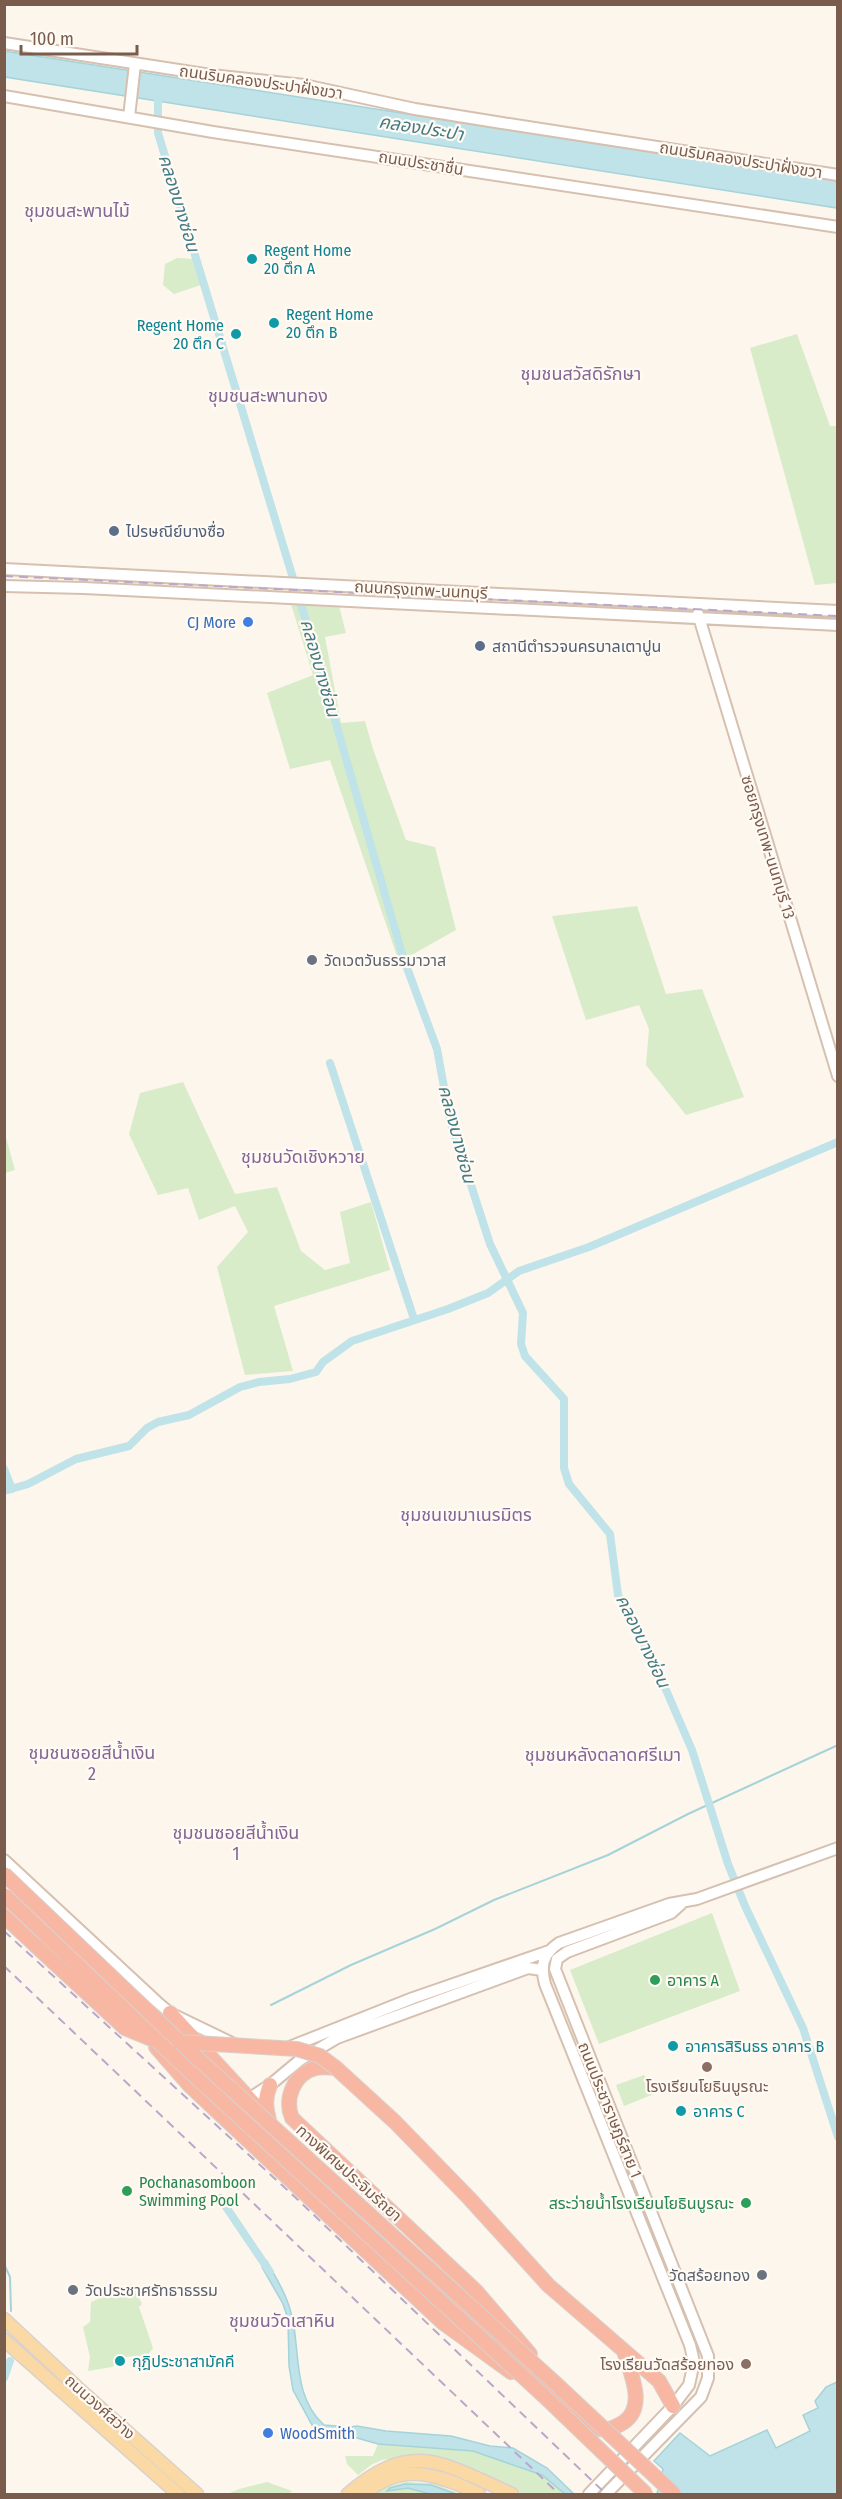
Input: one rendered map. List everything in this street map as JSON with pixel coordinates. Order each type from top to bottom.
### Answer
[{"type":"highway","name":"ทางพิเศษประจิมรัถยา","points":[[4,1874],[196,2057],[674,2494]]},
{"type":"highway","name":"ทางพิเศษประจิมรัถยา","points":[[4,1895],[186,2068],[543,2396],[646,2494]]},
{"type":"highway","points":[[4,1916],[115,2020],[137,2034],[154,2040],[173,2042],[297,2049],[320,2056],[394,2122],[469,2198],[548,2285],[659,2381],[671,2408]]},
{"type":"highway","points":[[75,1952],[190,2086],[442,2322],[543,2396]]},
{"type":"highway","points":[[170,2013],[250,2098],[311,2172],[593,2428],[606,2431],[618,2426],[631,2417],[636,2407],[624,2351]]},
{"type":"highway","points":[[336,2068],[316,2068],[304,2074],[295,2084],[288,2098],[288,2108],[292,2118],[476,2291],[554,2382]]},
{"type":"highway","points":[[270,2085],[265,2107],[270,2124]]},
{"type":"main road","name":"ถนนริมคลองประปาฝั่งขวา","points":[[4,43],[135,67],[304,85],[415,109],[837,175]]},
{"type":"main road","points":[[129,117],[135,67]]},
{"type":"main road","name":"ถนนประชาชื่น","points":[[4,96],[213,132],[837,227]]},
{"type":"main road","name":"ถนนกรุงเทพ-นนทบุรี","points":[[4,569],[837,611]]},
{"type":"main road","points":[[17,570],[18,587]]},
{"type":"main road","name":"ถนนกรุงเทพ-นนทบุรี","points":[[4,586],[837,625]]},
{"type":"main road","points":[[440,592],[442,606]]},
{"type":"main road","name":"ซอยกรุงเทพ-นนทบุรี 13","points":[[698,604],[698,618],[837,1076]]},
{"type":"main road","name":"ถนนประชาราษฎร์สาย 1","points":[[250,2098],[300,2060],[337,2038],[489,1977],[549,1951],[560,1943],[669,1904],[681,1904],[732,1887],[837,1848]]},
{"type":"main road","name":"ถนนประชาราษฎร์สาย 1","points":[[4,1860],[140,1988],[170,2013],[248,2050],[271,2052],[290,2048],[334,2028],[489,1977],[528,1968],[542,1970],[545,1983],[693,2353],[692,2379],[671,2408],[589,2494]]},
{"type":"main road","points":[[4,1886],[209,2080],[228,2094],[238,2098],[250,2098]]},
{"type":"main road","name":"ถนนประชาราษฎร์สาย 1","points":[[606,2494],[680,2419],[705,2389],[709,2366],[708,2356],[555,1969],[558,1959],[567,1952],[671,1913],[681,1904]]},
{"type":"main road","points":[[542,1970],[544,1958],[549,1951]]},
{"type":"main road","points":[[630,2196],[637,2197],[642,2190]]},
{"type":"main road","points":[[639,2219],[644,2212],[652,2213]]},
{"type":"main road","name":"ถนนวงศ์สว่าง","points":[[4,2319],[196,2494]]},
{"type":"main road","name":"ถนนวงศ์สว่าง","points":[[4,2340],[178,2494]]},
{"type":"main road","points":[[348,2494],[382,2468],[417,2461],[434,2462],[512,2494]]},
{"type":"main road","points":[[364,2494],[387,2479],[419,2473],[439,2477],[479,2494]]},
{"type":"green space","points":[[177,258],[194,259],[201,285],[174,294],[163,285],[165,264]]},
{"type":"green space","points":[[797,334],[830,426],[837,426],[837,583],[815,585],[750,348]]},
{"type":"green space","points":[[290,601],[339,606],[346,633],[325,637],[341,723],[365,721],[406,840],[435,847],[456,930],[399,962],[330,760],[290,769],[267,693],[313,675]]},
{"type":"green space","points":[[637,906],[666,994],[702,989],[744,1097],[686,1115],[646,1065],[649,1029],[639,1005],[586,1020],[552,916]]},
{"type":"green space","points":[[183,1082],[235,1194],[277,1187],[301,1251],[325,1270],[350,1263],[340,1212],[371,1202],[390,1270],[274,1306],[293,1371],[245,1375],[217,1267],[248,1232],[235,1206],[199,1220],[188,1188],[158,1195],[129,1134],[140,1093]]},
{"type":"green space","points":[[4,1130],[15,1170],[5,1173],[4,1173]]},
{"type":"green space","name":"อาคาร A","points":[[712,1913],[740,1991],[599,2044],[570,1970]]},
{"type":"green space","points":[[644,2075],[659,2092],[624,2106],[616,2085]]},
{"type":"green space","points":[[132,2284],[142,2304],[139,2307],[153,2348],[148,2355],[124,2357],[112,2367],[88,2371],[90,2357],[83,2327],[90,2322],[91,2302]]},
{"type":"green space","points":[[4,2325],[120,2435],[189,2494],[155,2468],[5,2332]]},
{"type":"green space","points":[[378,2444],[473,2451],[542,2475],[565,2494],[523,2494],[504,2484],[428,2457],[415,2455],[382,2460],[358,2475],[347,2464],[345,2456],[373,2456]]},
{"type":"green space","points":[[267,2482],[292,2491],[289,2494],[228,2494],[239,2489]]},
{"type":"green space","points":[[406,2482],[434,2483],[459,2494],[372,2494],[380,2489]]},
{"type":"water","name":"คลองประปา","points":[[4,51],[837,181],[837,208],[5,77]]},
{"type":"water","points":[[267,2261],[288,2303],[301,2383],[306,2398],[313,2412],[324,2425],[357,2426],[386,2431],[451,2436],[490,2446],[513,2448],[547,2468],[574,2494],[565,2494],[542,2475],[473,2451],[378,2444],[312,2425],[293,2390],[289,2366],[288,2319],[283,2304],[262,2267]]},
{"type":"water","points":[[837,2382],[837,2494],[657,2494],[663,2469],[654,2461],[680,2433],[710,2456],[767,2430],[776,2448],[810,2431],[803,2415],[818,2408],[815,2401],[826,2387]]},
{"type":"water","points":[[405,2484],[431,2485],[456,2494],[430,2494],[408,2488],[387,2491]]},
{"type":"waterway","name":"คลองบางซ่อน","points":[[158,92],[158,133],[316,654],[403,957],[437,1049],[450,1120],[490,1244],[523,1313],[521,1344],[525,1356],[564,1399],[564,1468],[569,1484],[610,1534],[618,1595],[657,1669],[692,1750],[728,1864],[745,1906],[803,2028],[838,2137]]},
{"type":"waterway","points":[[330,1063],[414,1319]]},
{"type":"waterway","points":[[4,1491],[28,1484],[76,1459],[129,1446],[147,1428],[158,1422],[189,1415],[240,1387],[259,1382],[290,1379],[316,1372],[323,1362],[352,1341],[488,1293],[519,1271],[589,1247],[838,1142]]},
{"type":"waterway","points":[[4,1469],[12,1489]]},
{"type":"waterway","points":[[271,2005],[351,1965],[435,1929],[494,1900],[608,1855],[688,1814],[838,1745]]},
{"type":"waterway","points":[[220,2198],[270,2272]]},
{"type":"waterway","points":[[4,2264],[10,2277],[11,2311]]},
{"type":"waterway","points":[[4,2378],[10,2361]]},
{"type":"railway","points":[[4,576],[838,616]]},
{"type":"railway","points":[[4,1931],[296,2198],[606,2494]]},
{"type":"railway","points":[[4,1966],[559,2494]]},
{"type":"place","name":"Regent Home 20 ตึก A","points":[[252,259]]},
{"type":"place","name":"Regent Home 20 ตึก B","points":[[274,323]]},
{"type":"place","name":"Regent Home 20 ตึก C","points":[[236,334]]},
{"type":"place","name":"ไปรษณีย์บางซื่อ","points":[[114,531]]},
{"type":"place","name":"CJ More","points":[[248,622]]},
{"type":"place","name":"สถานีตำรวจนครบาลเตาปูน","points":[[480,646]]},
{"type":"place","name":"วัดเวตวันธรรมาวาส","points":[[312,960]]},
{"type":"place","name":"อาคาร A","points":[[655,1980]]},
{"type":"place","name":"อาคารสิรินธร อาคาร B","points":[[673,2046]]},
{"type":"place","name":"โรงเรียนโยธินบูรณะ","points":[[707,2067]]},
{"type":"place","name":"อาคาร C","points":[[681,2111]]},
{"type":"place","name":"Pochanasomboon Swimming Pool","points":[[127,2191]]},
{"type":"place","name":"สระว่ายนํ้าโรงเรียนโยธินบูรณะ","points":[[746,2203]]},
{"type":"place","name":"วัดสร้อยทอง","points":[[762,2275]]},
{"type":"place","name":"วัดประชาศรัทธาธรรม","points":[[73,2290]]},
{"type":"place","name":"กุฎิประชาสามัคคี","points":[[120,2361]]},
{"type":"place","name":"โรงเรียนวัดสร้อยทอง","points":[[746,2364]]},
{"type":"place","name":"WoodSmith","points":[[268,2433]]},
{"type":"district","name":"ชุมชนสะพานไม้","points":[[77,211]]},
{"type":"district","name":"ชุมชนสวัสดิรักษา","points":[[581,374]]},
{"type":"district","name":"ชุมชนสะพานทอง","points":[[268,396]]},
{"type":"district","name":"ชุมชนวัดเชิงหวาย","points":[[303,1157]]},
{"type":"district","name":"ชุมชนเขมาเนรมิตร","points":[[466,1515]]},
{"type":"district","name":"ชุมชนหลังตลาดศรีเมา","points":[[603,1755]]},
{"type":"district","name":"ชุมชนซอยสีน้ำเงิน 2","points":[[92,1763]]},
{"type":"district","name":"ชุมชนซอยสีน้ำเงิน 1","points":[[236,1843]]},
{"type":"district","name":"ชุมชนวัดเสาหิน","points":[[282,2321]]}]
